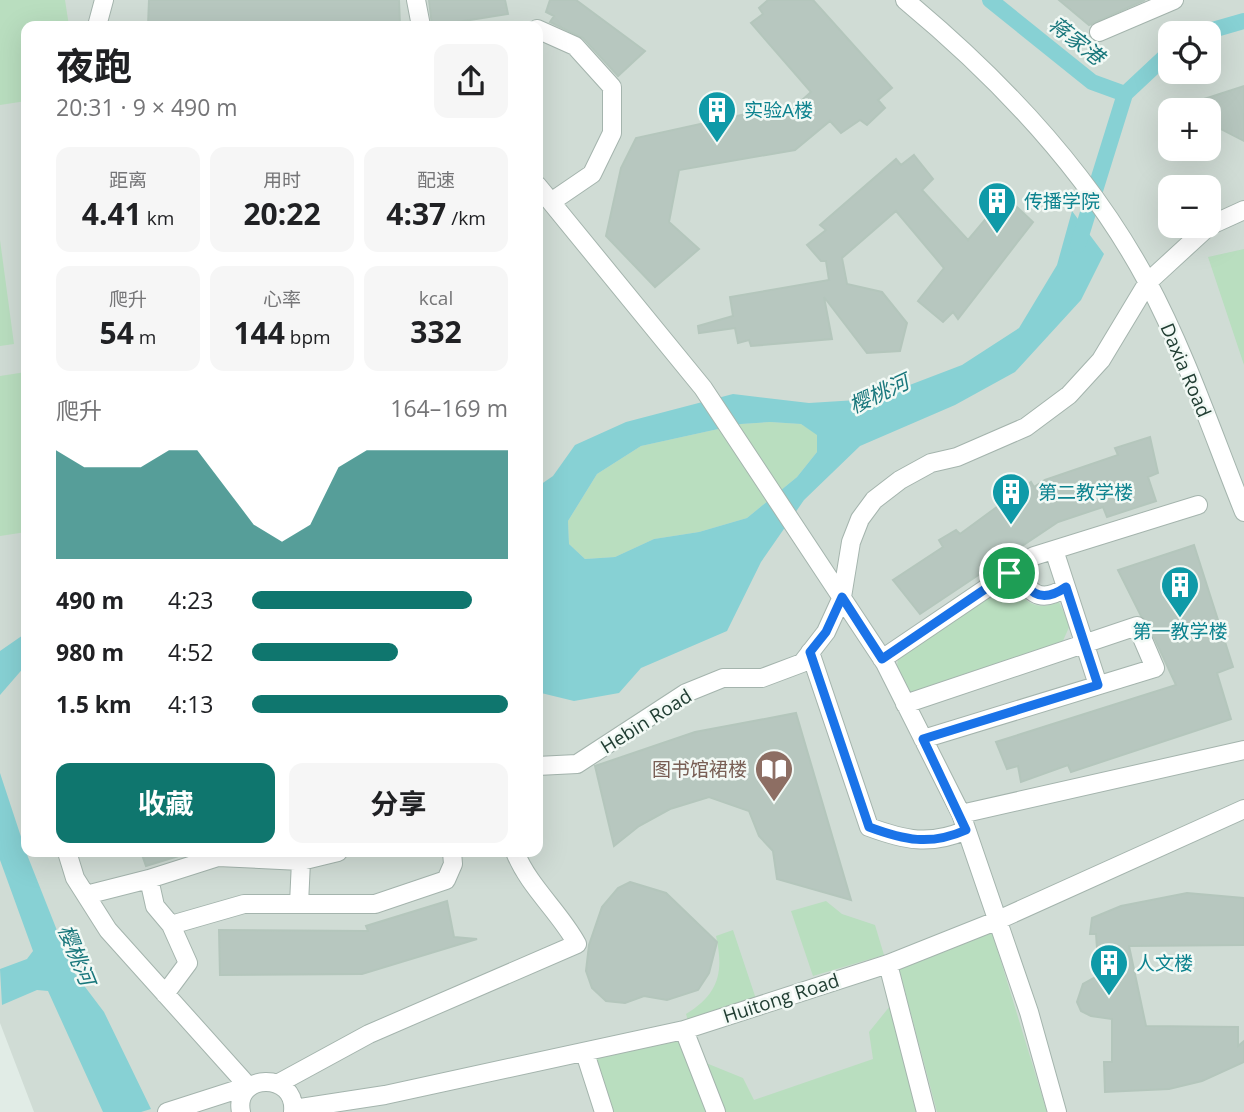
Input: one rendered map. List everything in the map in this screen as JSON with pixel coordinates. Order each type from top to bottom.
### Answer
[{"type":"street","points":[[98,21],[104,0]]},
{"type":"street","points":[[416,0],[420,21]]},
{"type":"street","name":"Daxia Road","points":[[905,0],[950,37],[1017,105],[1070,166],[1118,232],[1148,282],[1244,512]]},
{"type":"street","points":[[1099,32],[1174,0]]},
{"type":"street","points":[[543,32],[575,46],[612,87],[612,133],[592,174],[551,202]]},
{"type":"street","points":[[543,192],[704,388],[882,659],[964,822],[1029,1012],[1057,1112]]},
{"type":"street","name":"Hebin Road","points":[[1221,221],[1244,210]]},
{"type":"street","name":"Hebin Road","points":[[543,766],[577,764],[686,693],[723,678],[762,678],[802,663],[826,632],[842,597],[851,542],[860,519],[874,500],[931,463],[957,457],[1026,427],[1069,395],[1101,360],[1148,282],[1196,238]]},
{"type":"street","points":[[882,659],[1034,556],[1198,505]]},
{"type":"street","points":[[1054,550],[1098,685]]},
{"type":"street","points":[[1022,564],[1023,580],[1028,590],[1041,596],[1057,593],[1066,587]]},
{"type":"street","points":[[905,704],[1137,626],[1155,668],[923,739]]},
{"type":"street","points":[[810,652],[869,827],[901,839],[946,839],[964,822],[1244,750]]},
{"type":"street","name":"Huitong Road","points":[[293,1111],[385,1095],[684,1030],[888,964],[996,921],[1244,809]]},
{"type":"street","points":[[69,857],[75,878],[108,930],[248,1086]]},
{"type":"street","points":[[86,895],[149,879],[215,857]]},
{"type":"street","points":[[235,857],[301,861],[317,857]]},
{"type":"street","points":[[171,925],[244,904],[375,904],[446,880],[453,864],[452,857]]},
{"type":"street","points":[[279,1083],[369,1034],[578,944],[563,918],[540,894],[517,857]]},
{"type":"street","points":[[299,904],[301,861]]},
{"type":"street","points":[[149,879],[155,906],[171,925],[188,962],[165,994]]},
{"type":"street","points":[[888,964],[926,1112]]},
{"type":"street","points":[[684,1030],[716,1112]]},
{"type":"street","points":[[585,1053],[604,1112]]},
{"type":"street","points":[[170,1111],[260,1080],[279,1083],[291,1094],[293,1111]]},
{"type":"street","points":[[241,1112],[240,1104],[248,1086]]},
{"type":"shaded area","points":[[0,0],[1244,0],[1244,1112],[34,1112],[0,1023]]},
{"type":"green space","points":[[0,0],[65,0],[68,21],[21,21],[21,102],[0,105]]},
{"type":"green space","points":[[0,240],[14,344],[0,346]]},
{"type":"green space","points":[[1244,249],[1244,365],[1208,257]]},
{"type":"green space","points":[[21,373],[21,533],[0,536],[0,376]]},
{"type":"green space","points":[[741,424],[801,424],[817,434],[817,452],[797,477],[747,518],[699,532],[654,539],[615,557],[585,559],[569,544],[568,521],[597,474],[641,446]]},
{"type":"green space","points":[[1013,579],[1025,599],[1036,605],[1059,602],[1070,625],[1062,643],[912,695],[897,668],[898,657]]},
{"type":"green space","points":[[826,901],[842,914],[875,925],[884,955],[813,976],[791,911]]},
{"type":"green space","points":[[733,930],[756,999],[688,1021],[686,1014],[706,998],[716,981],[719,961],[716,936]]},
{"type":"green space","points":[[992,932],[1047,1112],[937,1112],[899,969]]},
{"type":"green space","points":[[890,1006],[916,1112],[726,1112],[706,1063],[743,1078],[754,1100],[873,1059],[869,1032]]},
{"type":"green space","points":[[678,1037],[707,1112],[612,1112],[594,1057]]},
{"type":"water","points":[[1072,211],[1104,254],[1081,300],[1015,372],[955,405],[860,446],[804,500],[761,562],[727,631],[641,668],[619,693],[574,701],[543,693],[543,483],[553,476],[575,445],[626,422],[733,394],[809,403],[873,399],[962,365],[1019,328],[1057,265]],"holes":[[[770,422],[801,424],[817,435],[817,452],[797,477],[747,518],[699,532],[654,539],[615,557],[585,559],[569,544],[568,521],[597,474],[641,446],[741,424]]]},
{"type":"water","points":[[21,636],[21,671],[0,695],[0,651]]},
{"type":"water","points":[[0,773],[21,837],[21,857],[28,857],[73,971],[104,1012],[151,1109],[141,1112],[103,1112],[48,991],[37,990],[2,1005],[0,969],[27,959],[33,951],[0,860]]},
{"type":"building","points":[[149,0],[399,0],[400,21],[148,21]]},
{"type":"building","points":[[429,0],[505,0],[508,14],[464,21],[431,21]]},
{"type":"building","points":[[550,0],[576,0],[645,51],[618,76],[583,38],[550,22],[554,16],[546,12]]},
{"type":"building","name":"实验A楼","points":[[768,0],[813,0],[892,88],[878,100],[885,108],[867,125],[860,120],[841,133],[830,121],[795,150],[679,170],[669,222],[699,249],[655,287],[606,236],[621,168],[636,138],[773,108],[781,119],[811,92],[751,23],[763,14],[759,8]]},
{"type":"building","points":[[1059,0],[1145,0],[1089,25]]},
{"type":"building","points":[[1244,86],[1244,141],[1221,129],[1221,98],[1207,98]]},
{"type":"building","points":[[914,155],[933,179],[922,190],[968,240],[1005,196],[1033,222],[958,319],[953,312],[943,322],[918,301],[944,268],[896,211],[842,258],[847,284],[882,292],[907,323],[900,351],[867,353],[824,297],[832,339],[751,346],[749,340],[738,343],[735,328],[699,333],[698,326],[733,316],[730,297],[829,280],[826,261],[821,261],[807,245],[826,230],[820,225],[896,159],[901,165]]},
{"type":"building","name":"第二教学楼","points":[[1150,437],[1158,473],[1148,477],[1156,501],[1107,517],[1103,507],[1058,522],[920,614],[893,580],[943,547],[939,540],[956,530],[960,534],[1031,482],[1034,487],[1045,480],[1118,455],[1115,448]]},
{"type":"building","name":"第一教学楼","points":[[1194,545],[1233,667],[1217,673],[1231,719],[1071,772],[1068,765],[1021,782],[1018,766],[1007,769],[996,742],[1176,685],[1147,622],[1141,616],[1118,570]]},
{"type":"building","name":"图书馆裙楼","points":[[796,713],[851,900],[777,879],[773,851],[759,836],[749,811],[709,797],[670,809],[639,826],[614,846],[595,766],[695,732]]},
{"type":"building","points":[[143,857],[175,857],[146,866]]},
{"type":"building","points":[[630,882],[666,893],[717,942],[709,973],[698,990],[667,1000],[644,996],[625,1003],[606,1001],[592,988],[586,971],[589,945],[602,907],[618,888]]},
{"type":"building","name":"人文楼","points":[[1187,893],[1244,898],[1244,945],[1129,946],[1146,1026],[1238,1027],[1238,1046],[1244,1041],[1244,1062],[1202,1081],[1169,1089],[1105,1092],[1104,1062],[1112,1062],[1112,1019],[1091,1016],[1081,1011],[1077,1002],[1083,984],[1112,968],[1108,948],[1097,948],[1096,934],[1090,934],[1092,918],[1121,906]]},
{"type":"building","points":[[447,901],[454,937],[477,939],[362,974],[220,975],[219,930],[368,931],[366,926]]},
{"type":"waterway","name":"蒋家港","points":[[990,0],[1092,82],[1125,94],[1158,63]]},
{"type":"waterway","name":"蒋家港","points":[[1221,28],[1244,21]]},
{"type":"waterway","name":"樱桃河","points":[[1078,245],[1125,94]]},
{"type":"place","name":"实验A楼","points":[[717,144]]},
{"type":"place","name":"传播学院","points":[[997,235]]},
{"type":"place","name":"第二教学楼","points":[[1011,526]]},
{"type":"place","name":"第一教学楼","points":[[1180,619]]},
{"type":"place","name":"图书馆裙楼","points":[[774,803]]},
{"type":"place","name":"人文楼","points":[[1109,997]]},
{"type":"route","points":[[1022,564],[1023,580],[1028,590],[1041,596],[1057,593],[1066,587],[1098,685],[923,739],[961,814],[966,830],[946,839],[901,839],[869,827],[810,652],[826,632],[842,597],[882,659],[1009,573],[1022,564]]}]
